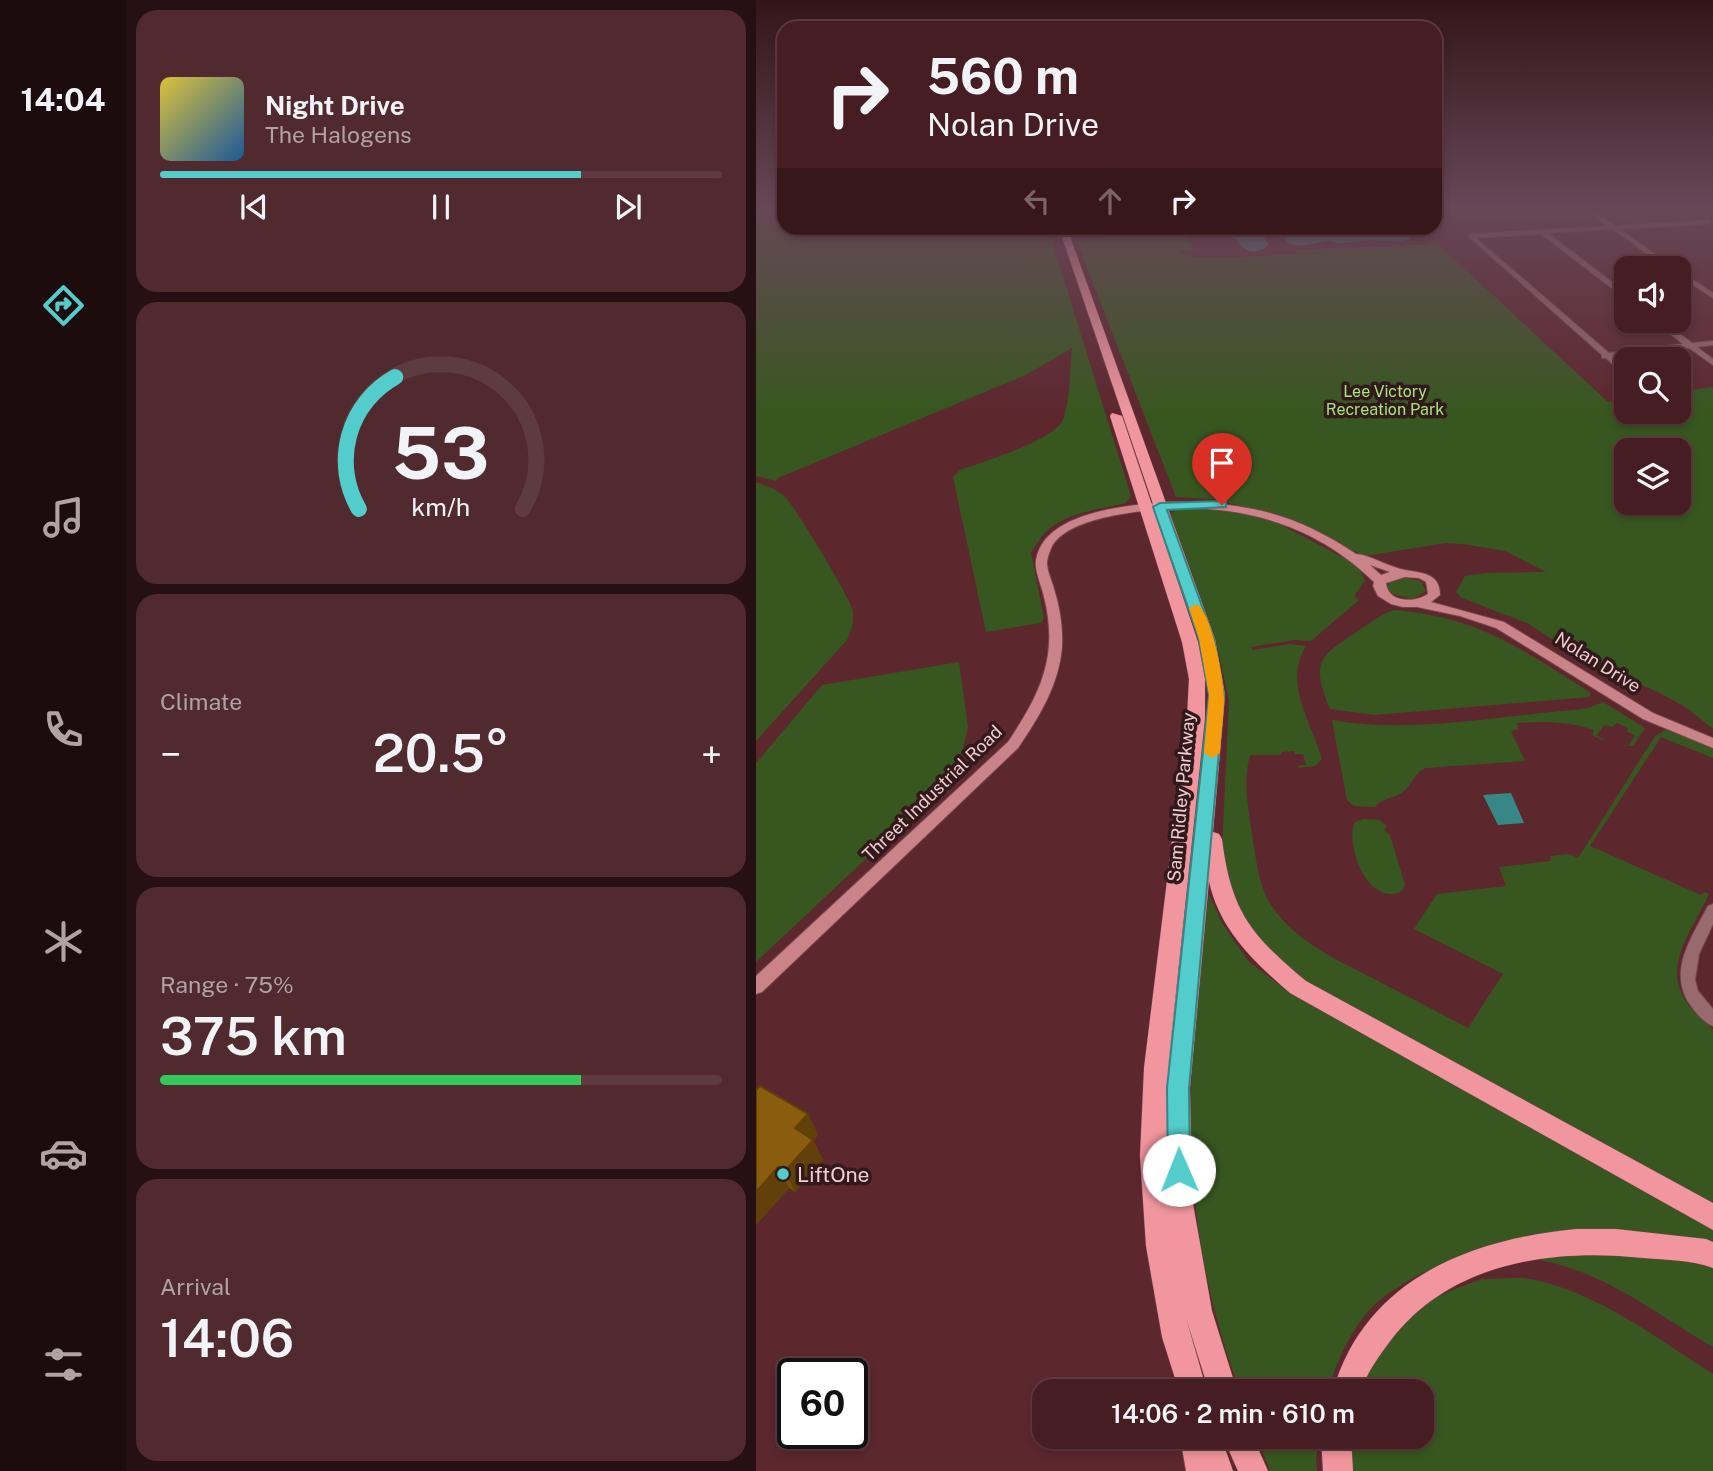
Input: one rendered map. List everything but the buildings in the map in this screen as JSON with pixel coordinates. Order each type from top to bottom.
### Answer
[{"type":"main road","name":"Sam Ridley Parkway","points":[[1070,275],[1153,508],[1207,639],[1217,695],[1178,1088],[1179,1198],[1198,1311],[1219,1379]]},
{"type":"main road","name":"Sam Ridley Parkway","points":[[1078,275],[1153,508],[1197,679],[1193,753],[1156,1068],[1152,1156],[1159,1246],[1176,1337],[1189,1379]]},
{"type":"main road","points":[[1208,797],[1215,875],[1231,918],[1258,954],[1298,987],[1713,1217]]},
{"type":"main road","points":[[1350,1379],[1386,1319],[1423,1289],[1473,1262],[1528,1246],[1614,1240],[1713,1255]]},
{"type":"main road","points":[[1176,1337],[1184,1379]]},
{"type":"main road","points":[[1197,1449],[1201,1471]]},
{"type":"main road","points":[[1210,1449],[1218,1471]]},
{"type":"main road","points":[[1243,1449],[1253,1471]]},
{"type":"main road","points":[[1337,1449],[1338,1471]]},
{"type":"street","points":[[1514,275],[1614,363]]},
{"type":"street","points":[[1597,275],[1614,288]]},
{"type":"street","points":[[1691,281],[1713,296]]},
{"type":"street","points":[[1672,333],[1713,362]]},
{"type":"street","points":[[1605,356],[1713,343]]},
{"type":"street","points":[[1153,508],[1222,505],[1257,511],[1295,526],[1343,552],[1369,569],[1380,581],[1401,572]]},
{"type":"street","name":"Threet Industrial Road","points":[[756,988],[1013,745],[1035,712],[1053,674],[1057,629],[1041,562],[1044,544],[1062,528],[1077,521],[1102,514],[1153,508]]},
{"type":"street","points":[[1343,552],[1401,572]]},
{"type":"street","name":"Nolan Drive","points":[[1401,572],[1426,578],[1435,587],[1434,595],[1463,612]]},
{"type":"street","name":"Nolan Drive","points":[[1380,581],[1380,590],[1388,598],[1403,603],[1418,603],[1463,612],[1508,629],[1648,716],[1713,743]]},
{"type":"street","points":[[1418,603],[1434,595]]},
{"type":"street","points":[[1713,910],[1685,969],[1688,991],[1713,1019]]},
{"type":"green space","points":[[756,275],[1062,275],[1131,496],[1126,503],[1085,512],[1065,519],[1048,530],[1031,552],[1044,618],[1041,623],[986,632],[953,477],[960,470],[1016,450],[1057,428],[1063,420],[1067,404],[1072,348],[1026,375],[776,481],[756,476]]},
{"type":"green space","name":"Lee Victory Recreation Park","points":[[1090,275],[1471,275],[1608,402],[1614,401],[1614,424],[1691,424],[1691,390],[1713,387],[1713,729],[1687,708],[1658,692],[1582,659],[1529,624],[1462,598],[1456,592],[1465,576],[1546,572],[1505,551],[1445,543],[1365,556],[1277,515],[1212,499],[1176,497]]},
{"type":"green space","points":[[756,482],[778,492],[791,504],[841,586],[852,608],[853,617],[847,640],[756,741]]},
{"type":"green space","points":[[1182,508],[1232,510],[1274,521],[1365,569],[1361,572],[1365,581],[1354,596],[1359,600],[1311,641],[1294,640],[1251,647],[1253,650],[1290,644],[1306,646],[1297,674],[1298,688],[1322,759],[1315,766],[1299,768],[1298,765],[1306,765],[1303,754],[1295,754],[1294,751],[1282,752],[1280,755],[1250,755],[1247,794],[1258,871],[1271,905],[1293,930],[1306,940],[1334,958],[1468,1028],[1503,974],[1414,929],[1437,894],[1506,886],[1499,867],[1551,861],[1550,856],[1569,854],[1578,858],[1655,736],[1666,730],[1713,747],[1713,758],[1661,737],[1590,846],[1701,895],[1704,892],[1709,894],[1682,949],[1678,980],[1683,996],[1694,1012],[1713,1029],[1713,1205],[1320,992],[1254,941],[1221,871],[1229,700],[1215,637],[1172,518],[1171,513]]},
{"type":"green space","points":[[1402,577],[1421,581],[1426,591],[1413,599],[1391,594],[1387,588],[1389,582]]},
{"type":"green space","points":[[1395,610],[1425,614],[1476,628],[1544,663],[1591,693],[1589,697],[1374,715],[1330,709],[1320,679],[1323,660],[1347,638],[1381,615]]},
{"type":"green space","points":[[959,662],[968,727],[962,752],[948,774],[904,823],[756,962],[756,763],[822,685]]},
{"type":"green space","points":[[1603,702],[1645,728],[1633,746],[1628,745],[1635,735],[1617,723],[1613,727],[1604,725],[1597,735],[1605,741],[1592,735],[1594,730],[1575,725],[1517,723],[1518,729],[1511,731],[1525,761],[1426,768],[1418,773],[1405,790],[1375,807],[1354,806],[1347,800],[1332,720],[1362,724],[1422,725],[1574,710]]},
{"type":"green space","points":[[1363,819],[1379,820],[1387,826],[1384,830],[1390,835],[1405,885],[1401,892],[1388,894],[1377,890],[1361,869],[1353,843],[1353,831],[1355,822]]},
{"type":"green space","points":[[1209,894],[1222,923],[1248,961],[1289,992],[1713,1228],[1713,1347],[1631,1296],[1579,1271],[1534,1259],[1491,1256],[1469,1258],[1427,1271],[1400,1285],[1379,1301],[1365,1315],[1347,1342],[1332,1379],[1236,1379],[1220,1330],[1205,1267],[1192,1172],[1193,1047]]},
{"type":"green space","points":[[1516,1278],[1560,1287],[1606,1307],[1713,1374],[1713,1471],[1345,1471],[1345,1449],[1434,1449],[1434,1379],[1358,1379],[1374,1348],[1387,1331],[1419,1306],[1482,1279]]},
{"type":"green space","points":[[1262,1449],[1317,1449],[1317,1471],[1270,1471]]},
{"type":"water","points":[[1511,793],[1524,823],[1498,825],[1483,795]]},
{"type":"slow traffic","points":[[1196,608],[1207,639],[1217,695],[1212,753]]},
{"type":"place","name":"LiftOne","points":[[783,1174]]},
{"type":"route","points":[[1179,1170],[1178,1088],[1217,695],[1207,639],[1160,507],[1222,505]]}]
